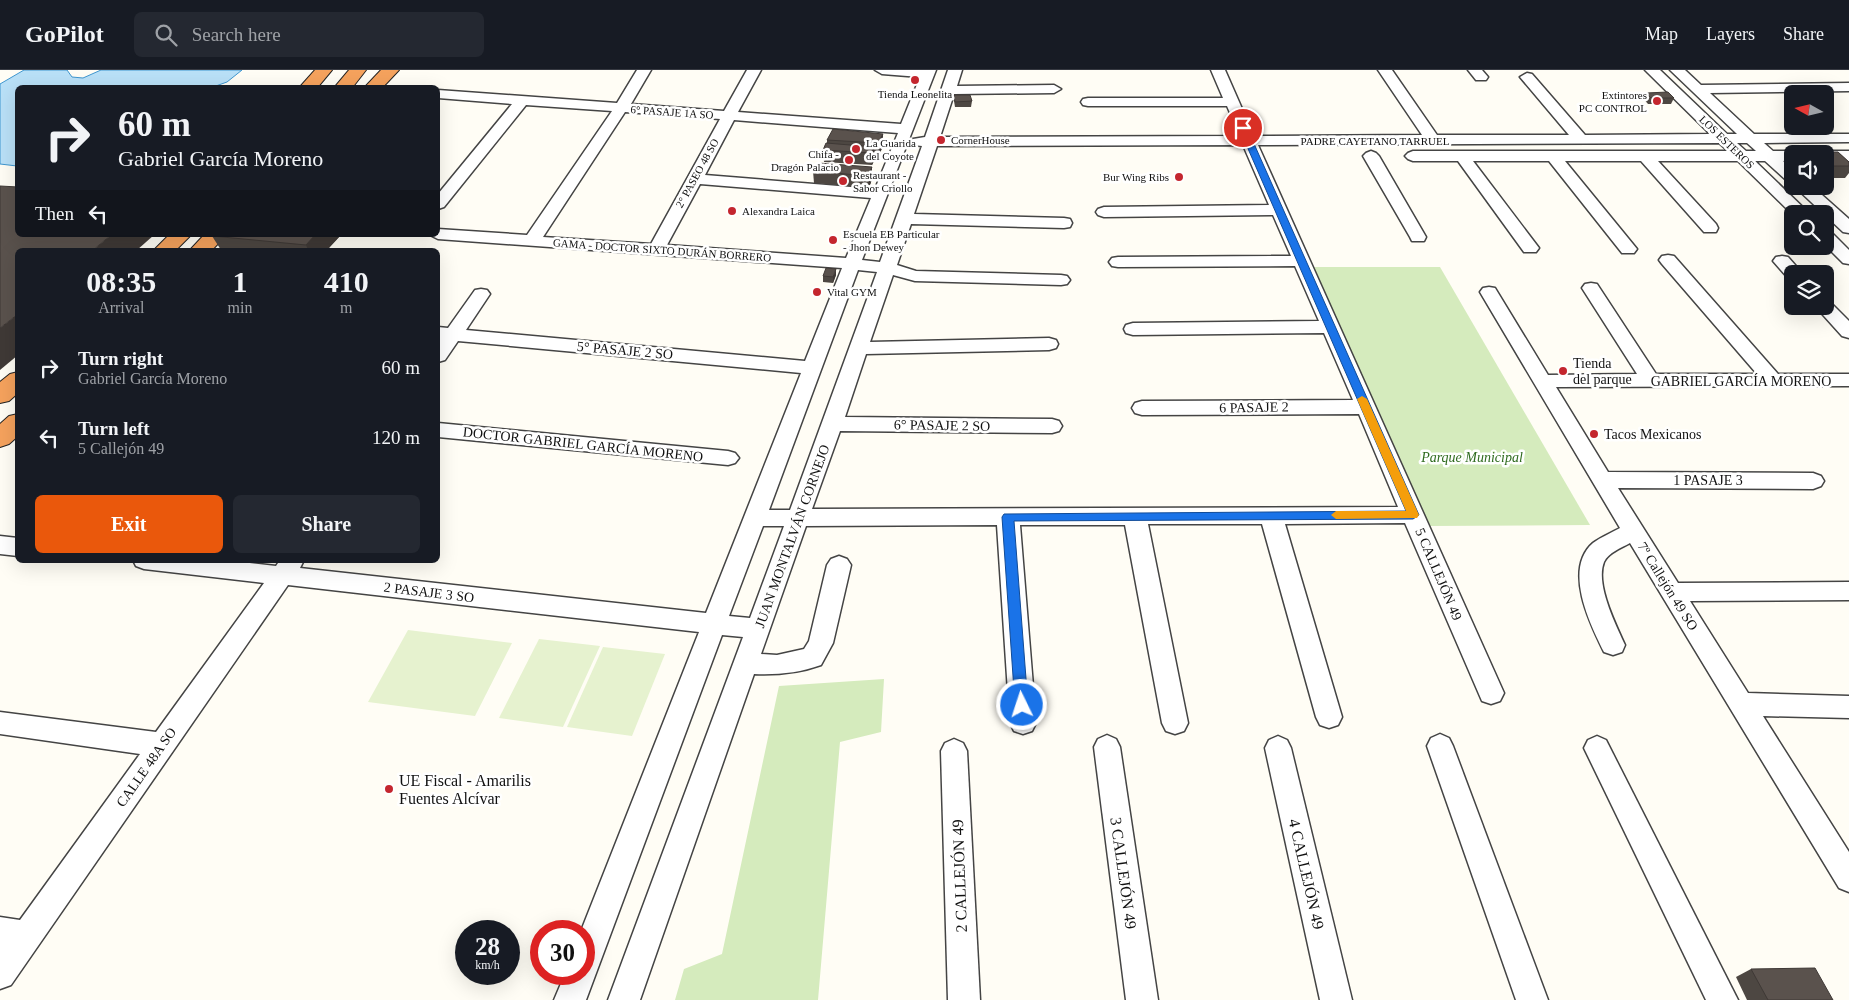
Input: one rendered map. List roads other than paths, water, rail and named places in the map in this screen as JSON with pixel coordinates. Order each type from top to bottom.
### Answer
[{"type":"highway","points":[[311,85],[324,70]]},
{"type":"highway","points":[[345,85],[358,70]]},
{"type":"highway","points":[[375,85],[391,70]]},
{"type":"highway","points":[[166,248],[179,237]]},
{"type":"highway","points":[[202,248],[214,237]]},
{"type":"highway","points":[[0,395],[15,382]]},
{"type":"highway","points":[[0,438],[15,425]]},
{"type":"street","points":[[532,241],[621,108],[644,70]]},
{"type":"street","name":"2° PASEO 48 SO","points":[[656,250],[754,70]]},
{"type":"street","points":[[595,935],[754,518],[928,72],[882,70]]},
{"type":"street","name":"JUAN MONTALVÁN CORNEJO","points":[[624,1000],[832,424],[955,70]]},
{"type":"street","name":"5 CALLEJÓN 49","points":[[1218,70],[1490,693]]},
{"type":"street","points":[[1384,70],[1433,140]]},
{"type":"street","name":"LOS ESTEROS","points":[[1652,70],[1793,205]]},
{"type":"street","name":"LOS ESTEROS","points":[[1677,70],[1784,169]]},
{"type":"street","points":[[1790,76],[1801,85]]},
{"type":"street","points":[[1527,77],[1581,139]]},
{"type":"street","points":[[1697,88],[1784,87]]},
{"type":"street","points":[[1834,87],[1849,87]]},
{"type":"street","points":[[948,90],[1054,89]]},
{"type":"street","name":"6° PASAJE 1A SO","points":[[440,94],[729,116],[902,141]]},
{"type":"street","points":[[440,202],[522,100]]},
{"type":"street","points":[[1088,102],[1232,102]]},
{"type":"street","name":"PADRE CAYETANO TARRUEL","points":[[902,141],[928,149],[1252,148],[1433,140],[1849,138]]},
{"type":"street","name":"PADRE CAYETANO TARRUEL","points":[[1252,148],[1274,156]]},
{"type":"street","name":"PADRE CAYETANO TARRUEL","points":[[1351,156],[1784,156]]},
{"type":"street","points":[[1371,156],[1418,237]]},
{"type":"street","points":[[1462,156],[1530,248]]},
{"type":"street","points":[[1553,156],[1628,249]]},
{"type":"street","points":[[1645,156],[1710,228]]},
{"type":"street","points":[[1834,156],[1849,156]]},
{"type":"street","points":[[694,179],[880,194]]},
{"type":"street","points":[[1812,195],[1849,228]]},
{"type":"street","points":[[1104,212],[1279,210]]},
{"type":"street","points":[[904,219],[1064,223]]},
{"type":"street","name":"GAMA - DOCTOR SIXTO DURÁN BORRERO","points":[[440,234],[852,264],[887,268],[915,276],[1061,280]]},
{"type":"street","points":[[1834,245],[1849,259]]},
{"type":"street","points":[[1668,260],[1773,380]]},
{"type":"street","points":[[1118,262],[1302,261]]},
{"type":"street","points":[[1591,288],[1651,381]]},
{"type":"street","name":"7º Callejón 49 SO","points":[[1490,292],[1602,480],[1741,704],[1841,854],[1849,878]]},
{"type":"street","points":[[440,349],[445,333],[481,294]]},
{"type":"street","points":[[1833,315],[1849,332]]},
{"type":"street","points":[[1133,329],[1330,326]]},
{"type":"street","name":"5° PASAJE 2 SO","points":[[445,333],[812,368]]},
{"type":"street","points":[[858,348],[1049,344]]},
{"type":"street","name":"GABRIEL GARCÍA MORENO","points":[[1543,381],[1849,380]]},
{"type":"street","name":"6 PASAJE 2","points":[[1142,408],[1366,407]]},
{"type":"street","name":"6° PASAJE 2 SO","points":[[832,424],[1052,426]]},
{"type":"street","name":"DOCTOR GABRIEL GARCÍA MORENO","points":[[440,430],[728,458]]},
{"type":"street","name":"1 PASAJE 3","points":[[1602,480],[1813,481]]},
{"type":"street","points":[[1271,515],[1330,717]]},
{"type":"street","points":[[754,518],[1413,515]]},
{"type":"street","points":[[1135,516],[1175,723]]},
{"type":"street","points":[[1008,517],[1023,723]]},
{"type":"street","points":[[1613,645],[1598,610],[1590,579],[1592,563],[1600,551],[1634,530]]},
{"type":"street","points":[[0,545],[15,547]]},
{"type":"street","name":"2 PASAJE 3 SO","points":[[206,563],[288,567],[714,625],[758,629]]},
{"type":"street","points":[[746,663],[777,665],[812,658],[821,643],[839,565]]},
{"type":"street","name":"CALLE 48A SO","points":[[0,974],[13,934],[162,745],[288,567]]},
{"type":"street","points":[[1672,592],[1849,592]]},
{"type":"street","points":[[1741,704],[1849,707]]},
{"type":"street","points":[[0,723],[162,745]]},
{"type":"street","points":[[1440,746],[1532,1000]]},
{"type":"street","name":"3 CALLEJÓN 49","points":[[1106,747],[1142,1000]]},
{"type":"street","name":"4 CALLEJÓN 49","points":[[1278,748],[1336,1000]]},
{"type":"street","points":[[1597,748],[1722,1000]]},
{"type":"street","name":"2 CALLEJÓN 49","points":[[954,752],[964,1000]]},
{"type":"street","points":[[570,1000],[576,985]]},
{"type":"water","points":[[24,70],[67,70],[72,77],[83,78],[101,70],[242,70],[227,82],[219,85],[15,85],[15,166],[0,164],[0,84]]},
{"type":"place","name":"Tienda Leonelita","points":[[915,80]]},
{"type":"place","name":"Extintores PC CONTROL","points":[[1657,101]]},
{"type":"place","name":"CornerHouse","points":[[941,140]]},
{"type":"place","name":"La Guarida del Coyote","points":[[856,149]]},
{"type":"place","name":"Chifa - Dragón Palacio","points":[[849,160]]},
{"type":"place","name":"Bur Wing Ribs","points":[[1179,177]]},
{"type":"place","name":"Restaurant - Sabor Criollo","points":[[843,181]]},
{"type":"place","name":"Alexandra Laica","points":[[732,211]]},
{"type":"place","name":"Escuela EB Particular - Jhon Dewey","points":[[833,240]]},
{"type":"place","name":"Vital GYM","points":[[817,292]]},
{"type":"place","name":"Tienda del parque","points":[[1563,371]]},
{"type":"place","name":"Tacos Mexicanos","points":[[1594,434]]},
{"type":"place","name":"UE Fiscal - Amarilis Fuentes Alcívar","points":[[389,789]]},
{"type":"park label","name":"Parque Municipal","points":[[1472,457]]}]
